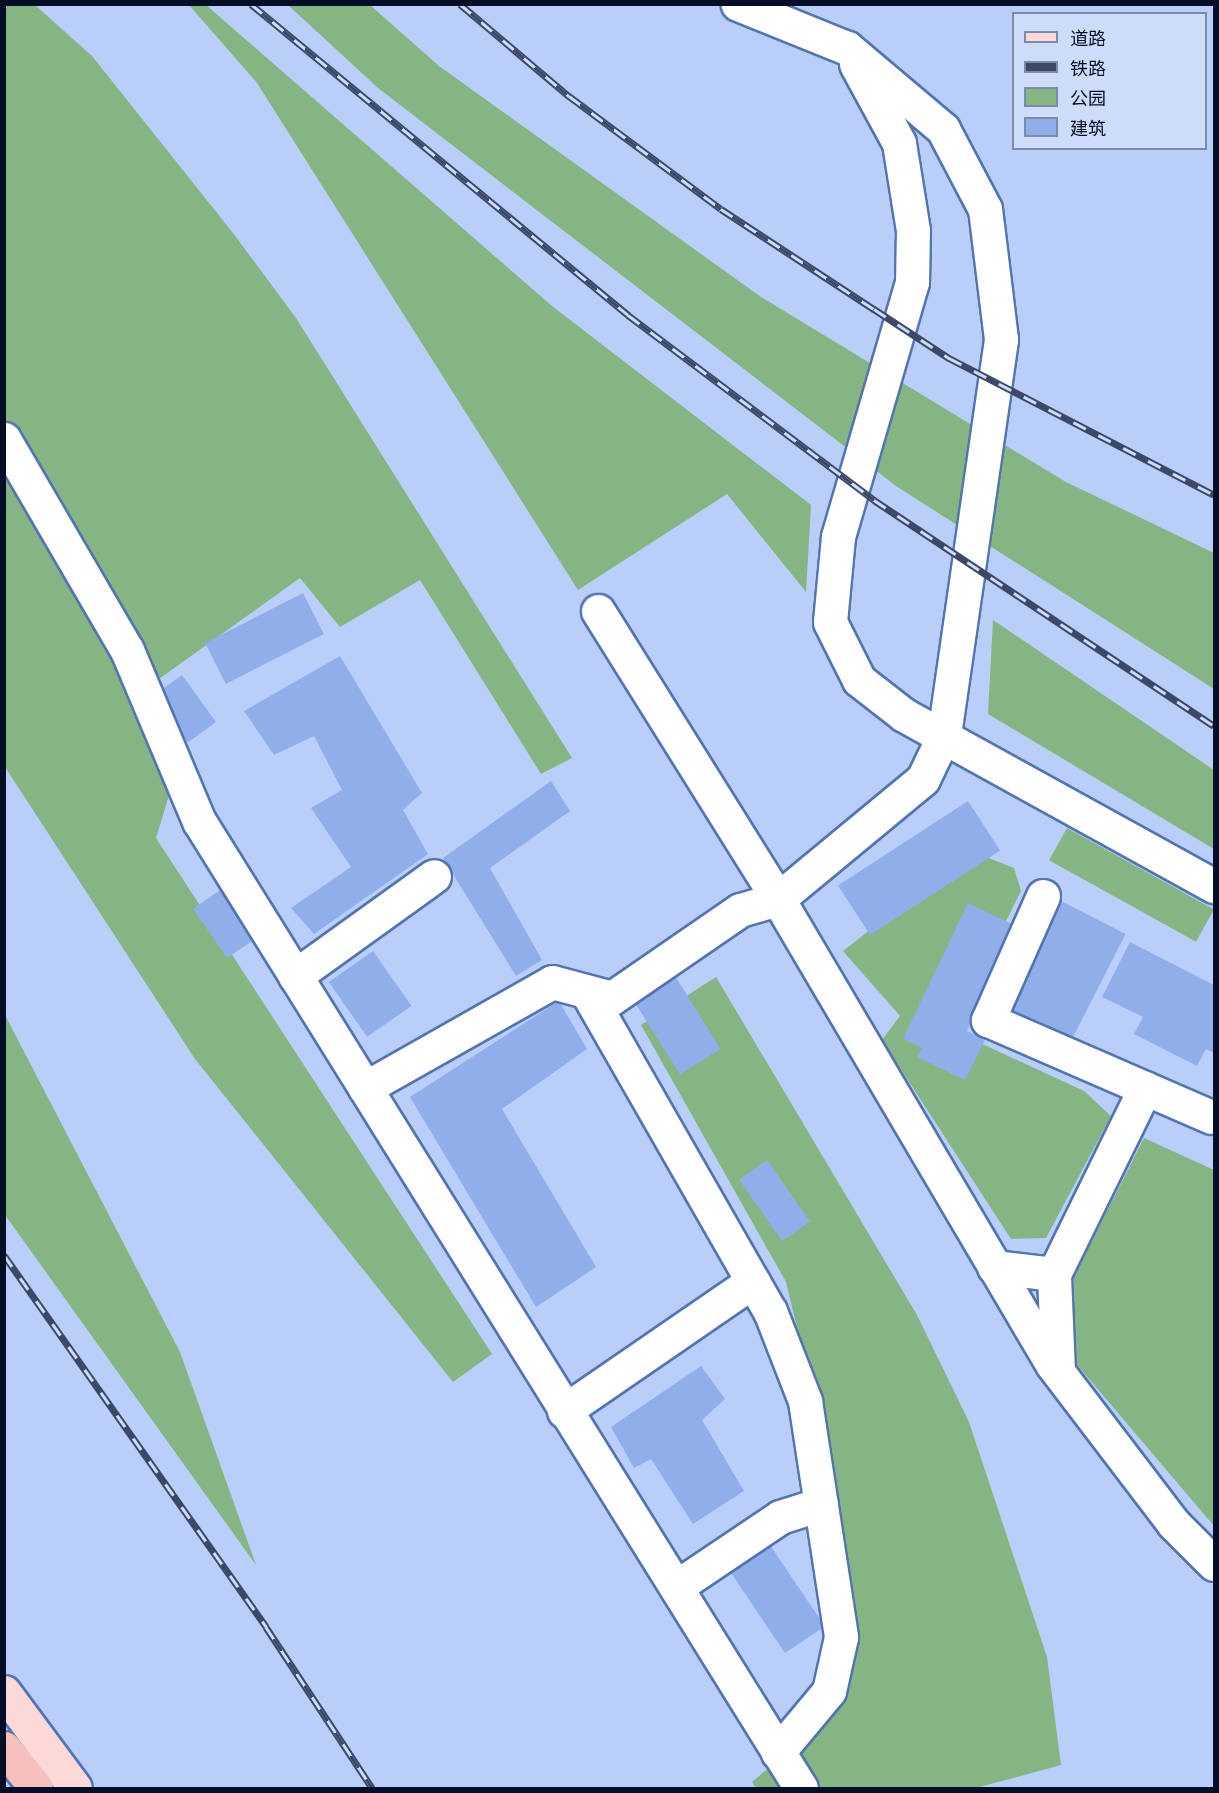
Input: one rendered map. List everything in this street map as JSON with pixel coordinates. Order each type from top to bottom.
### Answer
[{"type":"highway","points":[[4,1748],[36,1788]]},
{"type":"main road","points":[[4,1692],[75,1788]]},
{"type":"street","points":[[365,1088],[552,982],[612,998],[740,910],[778,899],[922,779],[944,735],[1000,339],[985,209],[943,129],[847,48],[738,4]]},
{"type":"street","points":[[847,48],[899,143],[913,230],[912,282],[838,537],[830,622],[859,680],[904,715],[1215,886]]},
{"type":"street","points":[[4,439],[127,650],[199,821],[564,1411],[801,1788]]},
{"type":"street","points":[[598,611],[778,899],[1058,1373],[1173,1523],[1215,1564]]},
{"type":"street","points":[[295,976],[434,876]]},
{"type":"street","points":[[1042,896],[988,1020],[1210,1117]]},
{"type":"street","points":[[587,992],[753,1281],[805,1401],[841,1637],[829,1691],[778,1752]]},
{"type":"street","points":[[1058,1373],[1054,1275],[1145,1088]]},
{"type":"street","points":[[994,1267],[1054,1275]]},
{"type":"street","points":[[564,1411],[753,1281]]},
{"type":"street","points":[[676,1587],[780,1517],[821,1504]]},
{"type":"green space","points":[[4,5],[35,5],[92,56],[233,233],[296,318],[572,758],[541,774],[420,580],[340,627],[300,578],[131,699],[174,779],[156,838],[492,1354],[453,1382],[195,1059],[5,767]]},
{"type":"green space","points":[[189,5],[206,5],[552,306],[811,505],[806,592],[727,494],[578,590],[257,83]]},
{"type":"green space","points":[[288,5],[370,5],[439,66],[761,297],[1066,482],[1214,553],[1214,689],[896,486],[378,88]]},
{"type":"green space","points":[[993,620],[1214,770],[1214,849],[988,714]]},
{"type":"green space","points":[[1067,828],[1214,909],[1196,942],[1049,860]]},
{"type":"green space","points":[[971,851],[1014,868],[1021,891],[952,1030],[1084,1091],[1111,1116],[1046,1238],[1011,1239],[882,1040],[900,1016],[843,951]]},
{"type":"green space","points":[[716,977],[917,1315],[969,1422],[1047,1657],[1061,1765],[976,1788],[756,1788],[752,1782],[841,1707],[854,1642],[832,1473],[786,1282],[641,1025]]},
{"type":"green space","points":[[5,1015],[180,1352],[256,1565],[5,1215]]},
{"type":"green space","points":[[1144,1138],[1214,1170],[1214,1526],[1073,1360],[1074,1277]]},
{"type":"building","points":[[303,593],[324,634],[226,684],[205,643]]},
{"type":"building","points":[[340,656],[422,793],[403,810],[428,854],[314,934],[291,908],[351,867],[311,808],[342,790],[314,736],[274,755],[244,711]]},
{"type":"building","points":[[182,675],[216,722],[188,742],[154,696]]},
{"type":"building","points":[[551,781],[570,811],[490,868],[542,960],[516,976],[443,858]]},
{"type":"building","points":[[968,801],[1000,850],[870,935],[838,885]]},
{"type":"building","points":[[220,890],[254,939],[227,958],[193,909]]},
{"type":"building","points":[[1057,899],[1126,934],[1068,1047],[999,1012]]},
{"type":"building","points":[[968,903],[1016,926],[967,1031],[985,1040],[965,1080],[917,1057],[922,1048],[903,1039]]},
{"type":"building","points":[[1130,942],[1214,985],[1214,1053],[1206,1049],[1197,1066],[1134,1034],[1143,1017],[1102,997]]},
{"type":"building","points":[[373,951],[411,1006],[367,1037],[329,982]]},
{"type":"building","points":[[675,976],[721,1049],[680,1074],[634,1001]]},
{"type":"building","points":[[559,1001],[587,1049],[502,1109],[596,1267],[536,1307],[410,1097]]},
{"type":"building","points":[[767,1160],[810,1221],[782,1241],[739,1180]]},
{"type":"building","points":[[701,1366],[725,1399],[702,1420],[744,1491],[693,1524],[651,1459],[634,1468],[611,1427]]},
{"type":"building","points":[[770,1545],[825,1626],[785,1653],[730,1572]]},
{"type":"railway","points":[[251,4],[628,315],[874,500],[1214,726]]},
{"type":"railway","points":[[460,4],[569,96],[721,209],[949,358],[1214,495]]},
{"type":"railway","points":[[4,1255],[266,1627],[372,1788]]}]
